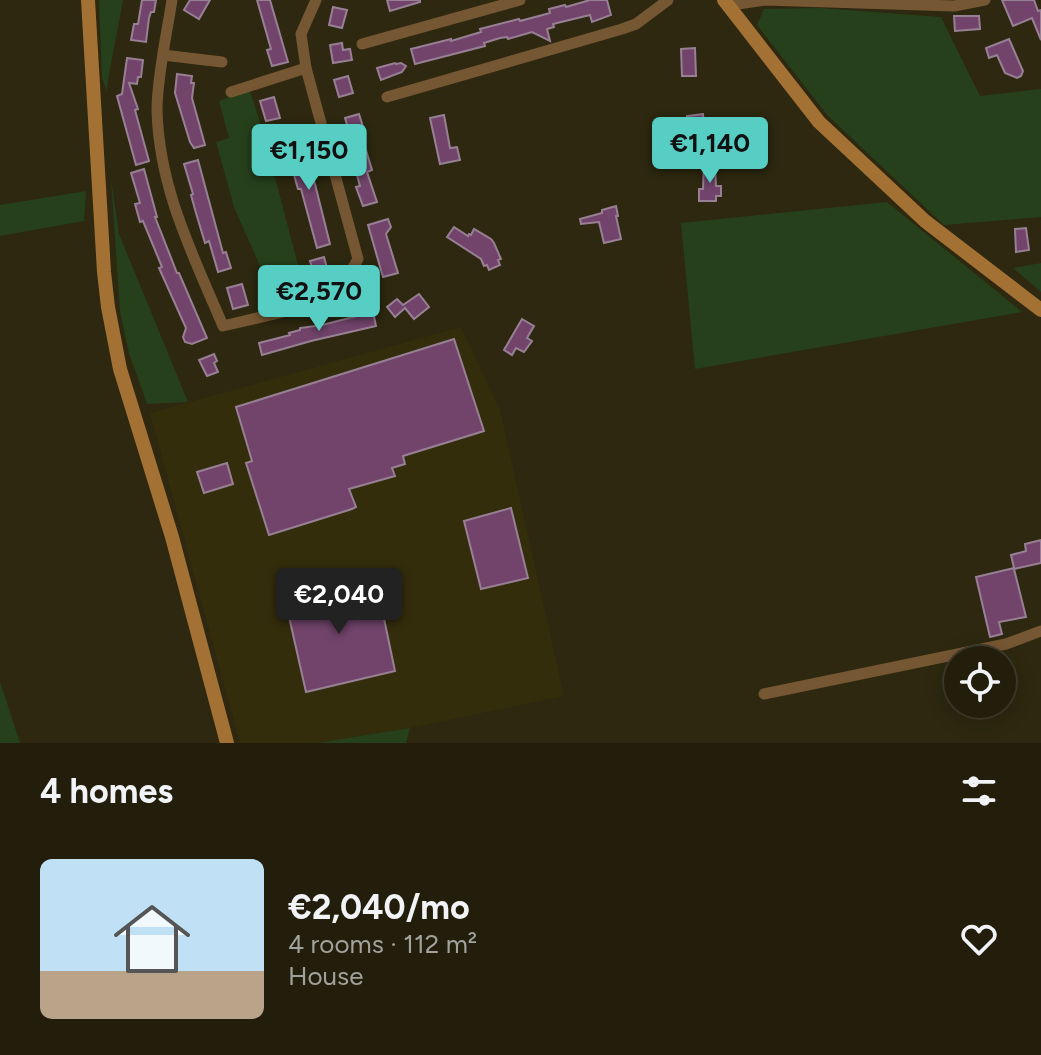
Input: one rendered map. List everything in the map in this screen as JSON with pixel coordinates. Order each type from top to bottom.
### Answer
[{"type":"main road","points":[[88,0],[108,307],[120,369],[172,537],[227,743]]},
{"type":"main road","points":[[728,4],[819,122],[925,221],[1041,310]]},
{"type":"street","points":[[172,0],[157,107],[159,138],[168,189],[177,218],[223,326],[334,300],[358,259],[306,68],[301,34],[316,0]]},
{"type":"street","points":[[473,0],[479,12]]},
{"type":"street","points":[[362,44],[520,0]]},
{"type":"street","points":[[387,97],[622,29],[636,24],[668,0]]},
{"type":"street","points":[[728,4],[765,0],[954,6],[985,0]]},
{"type":"street","points":[[163,55],[222,62]]},
{"type":"street","points":[[231,92],[306,68]]},
{"type":"street","points":[[764,694],[1006,644],[1041,631]]},
{"type":"shaded area","points":[[461,327],[500,410],[564,696],[410,728],[317,743],[240,743],[150,413]]},
{"type":"green space","points":[[99,0],[123,0],[107,91],[102,78]]},
{"type":"green space","points":[[820,8],[941,17],[980,96],[1041,89],[1041,217],[944,225],[828,116],[757,25],[764,9]]},
{"type":"green space","points":[[250,91],[302,280],[270,289],[234,207],[216,142],[229,138],[219,101]]},
{"type":"green space","points":[[111,179],[119,234],[188,402],[147,404],[129,353],[120,312]]},
{"type":"green space","points":[[86,191],[84,221],[0,236],[0,205]]},
{"type":"green space","points":[[887,202],[1022,312],[695,369],[681,223]]},
{"type":"green space","points":[[1041,263],[1041,292],[1013,268]]},
{"type":"green space","points":[[0,682],[20,743],[0,743]]},
{"type":"green space","points":[[410,728],[406,743],[317,743]]},
{"type":"building","points":[[142,0],[156,0],[154,12],[149,18],[146,42],[131,40],[134,24],[138,24]]},
{"type":"building","points":[[190,0],[210,0],[199,19],[184,10]]},
{"type":"building","points":[[257,0],[270,0],[288,62],[272,66],[267,50],[271,49]]},
{"type":"building","points":[[387,0],[420,0],[420,2],[390,11]]},
{"type":"building","points":[[590,0],[607,0],[611,15],[592,22],[590,15],[553,24],[554,27],[547,29],[550,41],[532,32],[508,39],[500,38],[484,43],[485,46],[415,64],[411,49],[451,41],[481,32],[480,29],[520,21],[550,13],[549,9]]},
{"type":"building","points":[[1002,0],[1034,0],[1038,11],[1041,10],[1041,40],[1032,18],[1013,26]]},
{"type":"building","points":[[333,7],[347,10],[342,28],[329,25]]},
{"type":"building","points":[[954,16],[979,16],[980,29],[955,31]]},
{"type":"building","points":[[1009,39],[1023,71],[1017,78],[1005,73],[997,55],[989,58],[986,48]]},
{"type":"building","points":[[342,43],[343,50],[350,49],[352,60],[333,63],[330,45]]},
{"type":"building","points":[[695,48],[696,76],[682,76],[681,49]]},
{"type":"building","points":[[127,58],[143,60],[137,84],[129,83],[149,161],[136,165],[117,96],[122,94]]},
{"type":"building","points":[[395,63],[406,66],[402,72],[381,80],[377,68]]},
{"type":"building","points":[[177,74],[192,76],[192,98],[205,145],[194,148],[190,142],[175,93]]},
{"type":"building","points":[[348,76],[353,93],[339,97],[334,80]]},
{"type":"building","points":[[274,97],[280,118],[266,121],[260,101]]},
{"type":"building","points":[[359,114],[365,133],[361,134],[372,170],[367,172],[377,202],[363,206],[356,187],[360,186],[345,118]]},
{"type":"building","points":[[703,114],[705,137],[689,139],[687,116]]},
{"type":"building","points":[[444,115],[450,148],[457,147],[460,160],[440,164],[430,118]]},
{"type":"building","points":[[304,134],[309,152],[304,153],[330,244],[317,248],[292,168],[298,166],[291,138]]},
{"type":"building","points":[[198,160],[223,253],[226,252],[231,268],[218,272],[209,241],[205,243],[184,164]]},
{"type":"building","points":[[704,164],[715,164],[716,186],[721,186],[721,196],[716,196],[716,201],[699,201]]},
{"type":"building","points":[[144,169],[155,217],[207,338],[192,344],[185,342],[186,328],[135,204],[140,203],[131,173]]},
{"type":"building","points":[[616,206],[621,239],[604,243],[599,222],[581,224],[580,219]]},
{"type":"building","points":[[388,219],[391,227],[386,234],[398,273],[383,277],[368,225]]},
{"type":"building","points":[[454,227],[468,236],[474,229],[491,239],[501,259],[498,260],[500,265],[489,270],[481,259],[447,237]]},
{"type":"building","points":[[1026,228],[1029,250],[1016,252],[1015,229]]},
{"type":"building","points":[[324,257],[330,279],[316,282],[310,261]]},
{"type":"building","points":[[242,284],[248,305],[233,309],[227,288]]},
{"type":"building","points":[[419,294],[429,307],[414,319],[405,308],[395,317],[387,307],[397,299],[403,305]]},
{"type":"building","points":[[373,312],[376,326],[262,355],[259,343],[290,335],[300,328]]},
{"type":"building","points":[[522,319],[534,326],[527,338],[532,341],[524,352],[516,348],[512,355],[504,350]]},
{"type":"building","points":[[454,339],[484,431],[403,456],[405,464],[392,468],[395,476],[349,489],[356,507],[269,535],[246,463],[252,461],[236,407]]},
{"type":"building","points":[[214,354],[218,372],[207,376],[199,360]]},
{"type":"building","points":[[227,463],[233,484],[204,493],[197,472]]},
{"type":"building","points":[[511,508],[528,578],[481,589],[464,521]]},
{"type":"building","points":[[1041,540],[1041,563],[1014,569],[1026,617],[999,622],[1002,634],[990,637],[976,577],[1014,568],[1011,555],[1026,551],[1025,544]]},
{"type":"building","points":[[365,580],[372,611],[382,609],[395,671],[306,692],[285,599]]}]
